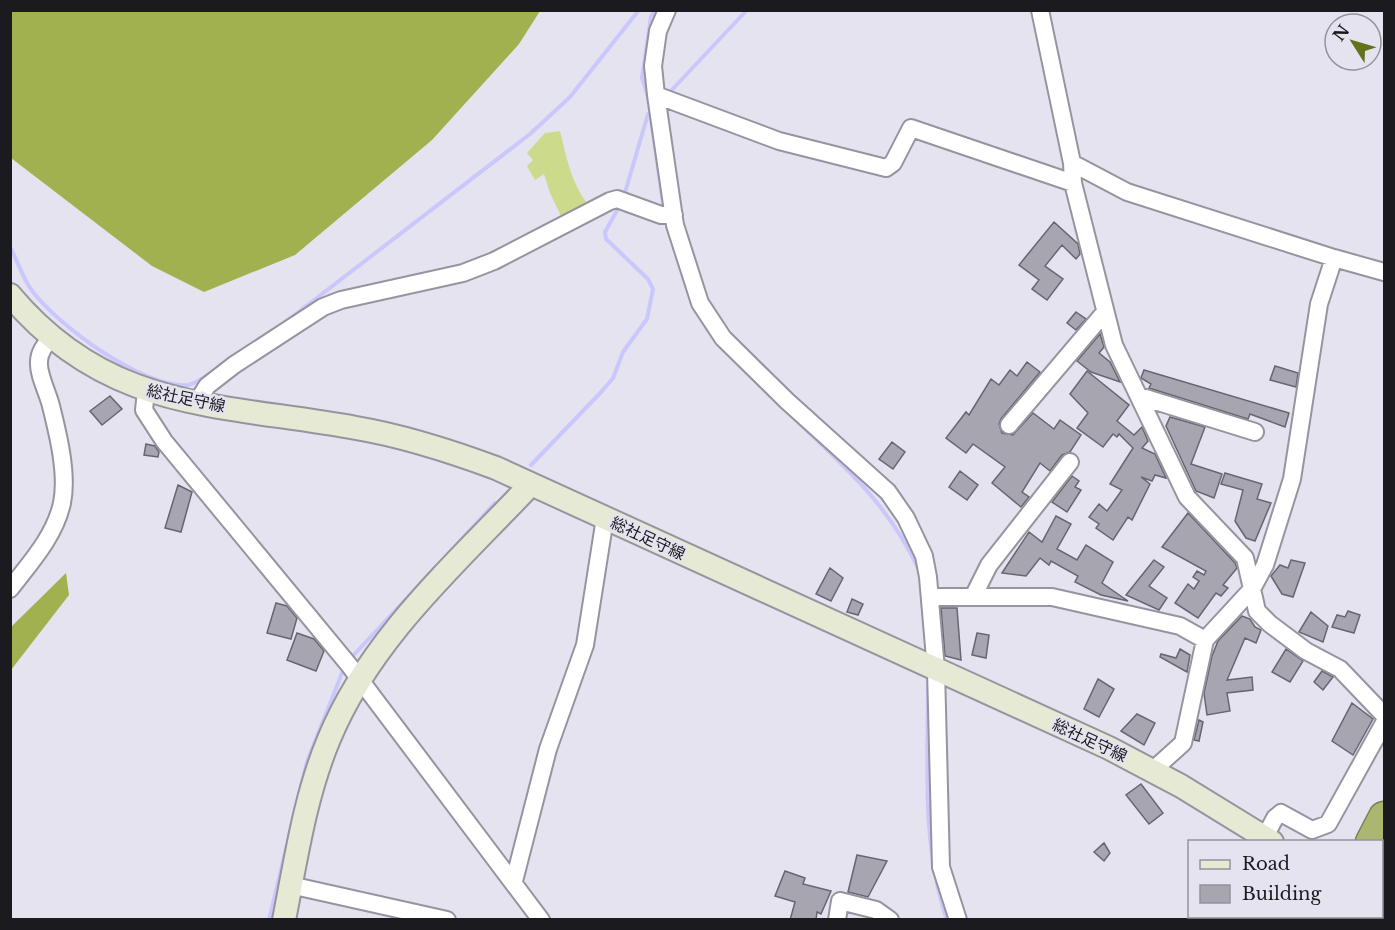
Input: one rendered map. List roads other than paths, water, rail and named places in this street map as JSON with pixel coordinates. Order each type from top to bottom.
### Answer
[{"type":"highway","points":[[1372,840],[1384,817]]},
{"type":"main road","name":"総社足守線","points":[[10,295],[51,338],[88,364],[146,391],[395,436],[454,453],[531,484],[1091,740],[1152,771],[1267,840]]},
{"type":"main road","points":[[284,920],[318,766],[345,705],[351,668],[399,625],[531,484]]},
{"type":"street","points":[[667,10],[657,31],[653,66],[668,215],[700,303],[723,338],[786,401],[888,492],[906,518],[924,556],[936,670],[941,867],[958,920]]},
{"type":"street","points":[[1040,10],[1072,164],[1073,183],[1114,345],[1187,497],[1245,558],[1257,610],[1270,624],[1306,651],[1340,669],[1384,715]]},
{"type":"street","points":[[656,95],[779,141],[886,168],[893,163],[911,128],[1073,183]]},
{"type":"street","points":[[1072,164],[1127,192],[1384,272]]},
{"type":"street","points":[[197,402],[207,387],[234,365],[323,307],[342,300],[463,273],[494,261],[622,200],[668,215]]},
{"type":"street","points":[[1152,771],[1183,743],[1205,640],[1252,589],[1265,565],[1292,479],[1319,304],[1334,258]]},
{"type":"street","points":[[1009,425],[1105,312]]},
{"type":"street","points":[[10,590],[45,542],[58,519],[63,500],[62,470],[52,407],[38,363],[43,349],[51,338]]},
{"type":"street","points":[[146,391],[144,410],[164,441],[351,668],[514,881],[541,920]]},
{"type":"street","points":[[1139,396],[1255,432]]},
{"type":"street","points":[[974,596],[989,565],[1070,462]]},
{"type":"street","points":[[514,881],[548,749],[585,645],[605,518]]},
{"type":"street","points":[[930,597],[1052,597],[1180,626],[1205,640]]},
{"type":"street","points":[[1267,840],[1275,818],[1281,813],[1312,830],[1328,824],[1384,723]]},
{"type":"street","points":[[291,885],[447,920]]},
{"type":"street","points":[[837,920],[840,901],[876,910],[890,920]]},
{"type":"waterway","points":[[283,324],[530,134],[570,97],[639,10]]},
{"type":"waterway","points":[[655,10],[651,17],[642,78],[648,97],[664,210]]},
{"type":"waterway","points":[[668,94],[747,10]]},
{"type":"waterway","points":[[624,196],[648,114]]},
{"type":"waterway","points":[[531,465],[613,378],[623,352],[647,319],[653,289],[648,279],[606,239],[605,232],[620,205]]},
{"type":"waterway","points":[[667,226],[695,310]]},
{"type":"waterway","points":[[10,247],[29,287],[45,306],[104,353],[149,377],[170,384],[188,385],[212,372]]},
{"type":"waterway","points":[[795,419],[848,470],[879,505],[893,524],[918,568]]},
{"type":"waterway","points":[[446,556],[495,503]]},
{"type":"waterway","points":[[350,659],[406,599]]},
{"type":"waterway","points":[[269,920],[307,762],[344,668]]},
{"type":"waterway","points":[[928,680],[927,771],[930,832],[933,861],[947,920]]}]
